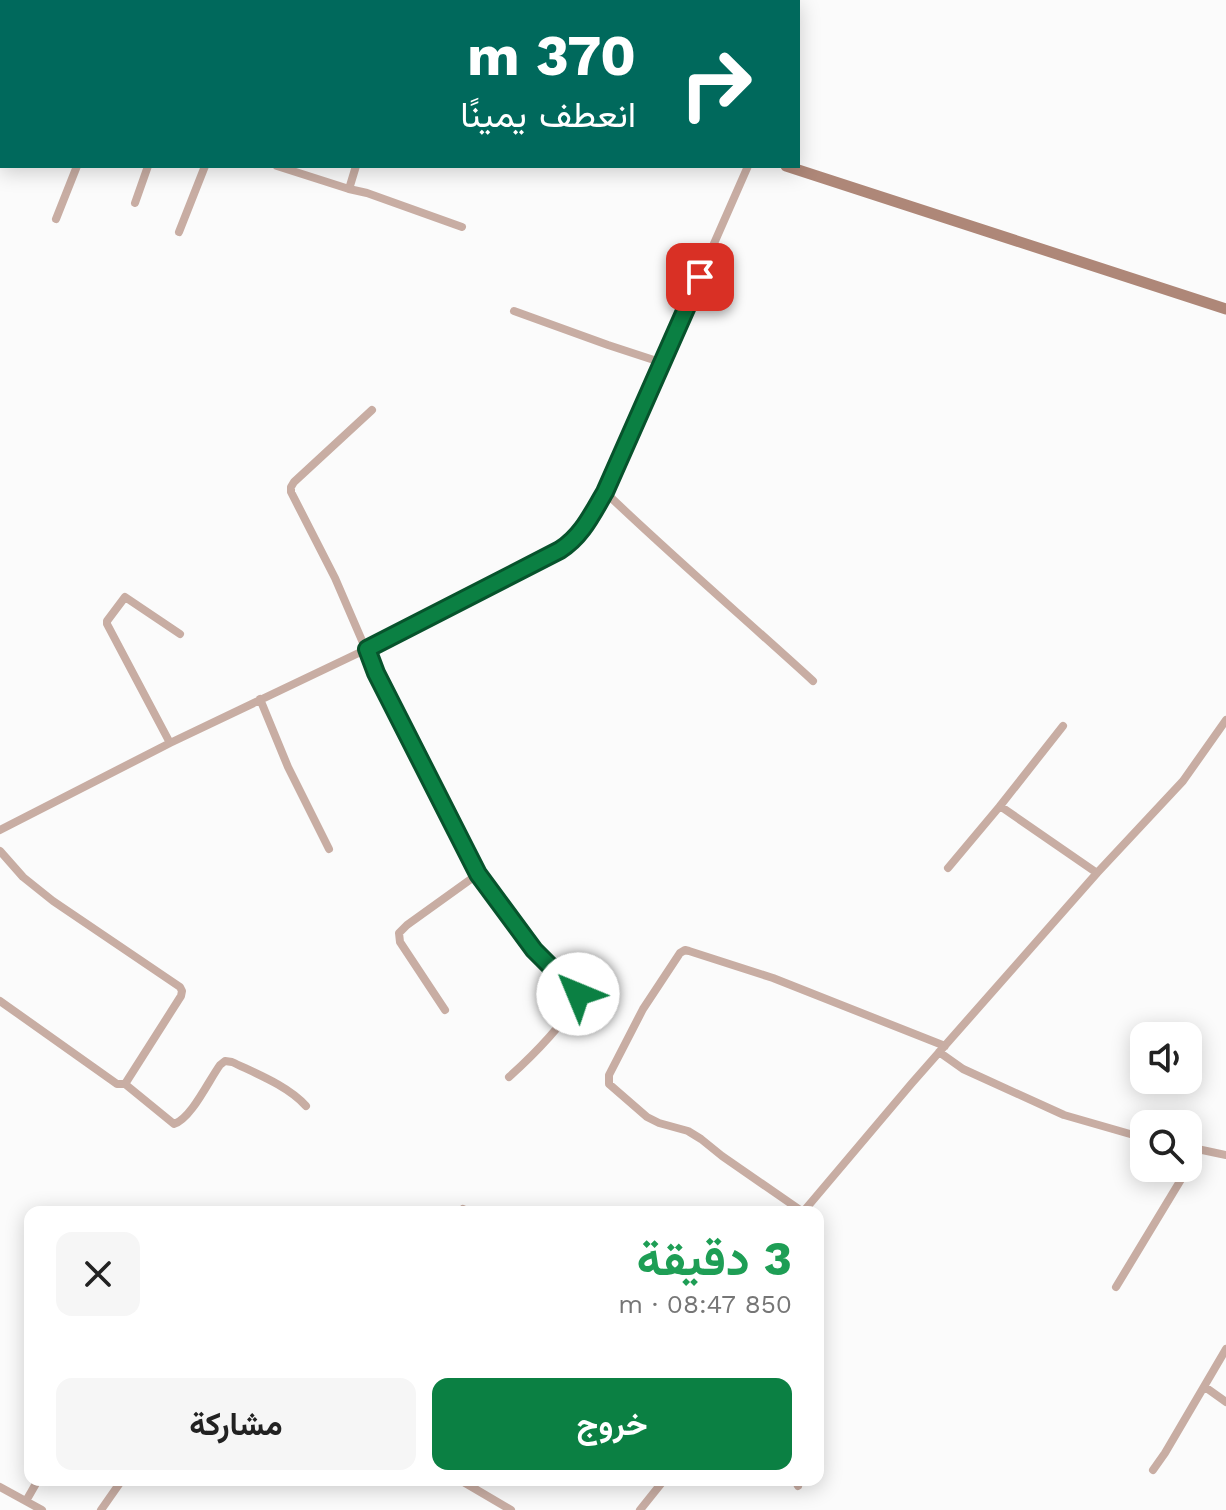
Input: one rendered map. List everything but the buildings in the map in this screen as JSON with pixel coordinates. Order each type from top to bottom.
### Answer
[{"type":"street","points":[[56,219],[76,168]]},
{"type":"street","points":[[135,203],[147,168]]},
{"type":"street","points":[[179,232],[204,168]]},
{"type":"street","points":[[283,168],[367,193],[462,227]]},
{"type":"street","points":[[349,189],[355,168]]},
{"type":"street","points":[[0,830],[170,743],[367,649],[568,545],[586,525],[605,492],[747,168]]},
{"type":"street","points":[[792,168],[1226,309]]},
{"type":"street","points":[[514,311],[663,363]]},
{"type":"street","points":[[372,410],[294,482],[291,492],[335,578],[376,673],[478,874],[534,950],[578,992],[568,1014],[509,1077]]},
{"type":"street","points":[[605,492],[813,681]]},
{"type":"street","points":[[170,743],[107,621],[125,597],[180,634]]},
{"type":"street","points":[[260,699],[288,767],[329,849]]},
{"type":"street","points":[[808,1206],[1097,873],[1183,781],[1226,720]]},
{"type":"street","points":[[948,868],[1063,726]]},
{"type":"street","points":[[1000,806],[1097,873]]},
{"type":"street","points":[[0,851],[23,877],[53,901],[180,987],[181,996],[125,1084]]},
{"type":"street","points":[[445,1010],[400,942],[399,933],[478,874]]},
{"type":"street","points":[[794,1206],[688,1131],[647,1117],[609,1084],[609,1075],[643,1009],[685,950],[760,973],[942,1049],[963,1069],[1064,1115],[1130,1134]]},
{"type":"street","points":[[0,1001],[117,1084],[125,1084],[176,1124],[187,1114],[220,1065],[228,1061],[290,1092],[306,1106]]},
{"type":"street","points":[[1202,1150],[1226,1155]]},
{"type":"street","points":[[1116,1287],[1180,1182]]},
{"type":"street","points":[[1153,1470],[1226,1349]]},
{"type":"street","points":[[1205,1387],[1226,1402]]},
{"type":"street","points":[[26,1501],[35,1486]]},
{"type":"street","points":[[101,1510],[118,1486]]},
{"type":"street","points":[[470,1486],[511,1510]]},
{"type":"street","points":[[640,1510],[659,1486]]},
{"type":"street","points":[[0,1487],[42,1510]]},
{"type":"route","points":[[578,994],[577,989],[534,950],[478,874],[376,673],[367,649],[560,550],[578,536],[605,492],[700,277]]}]
